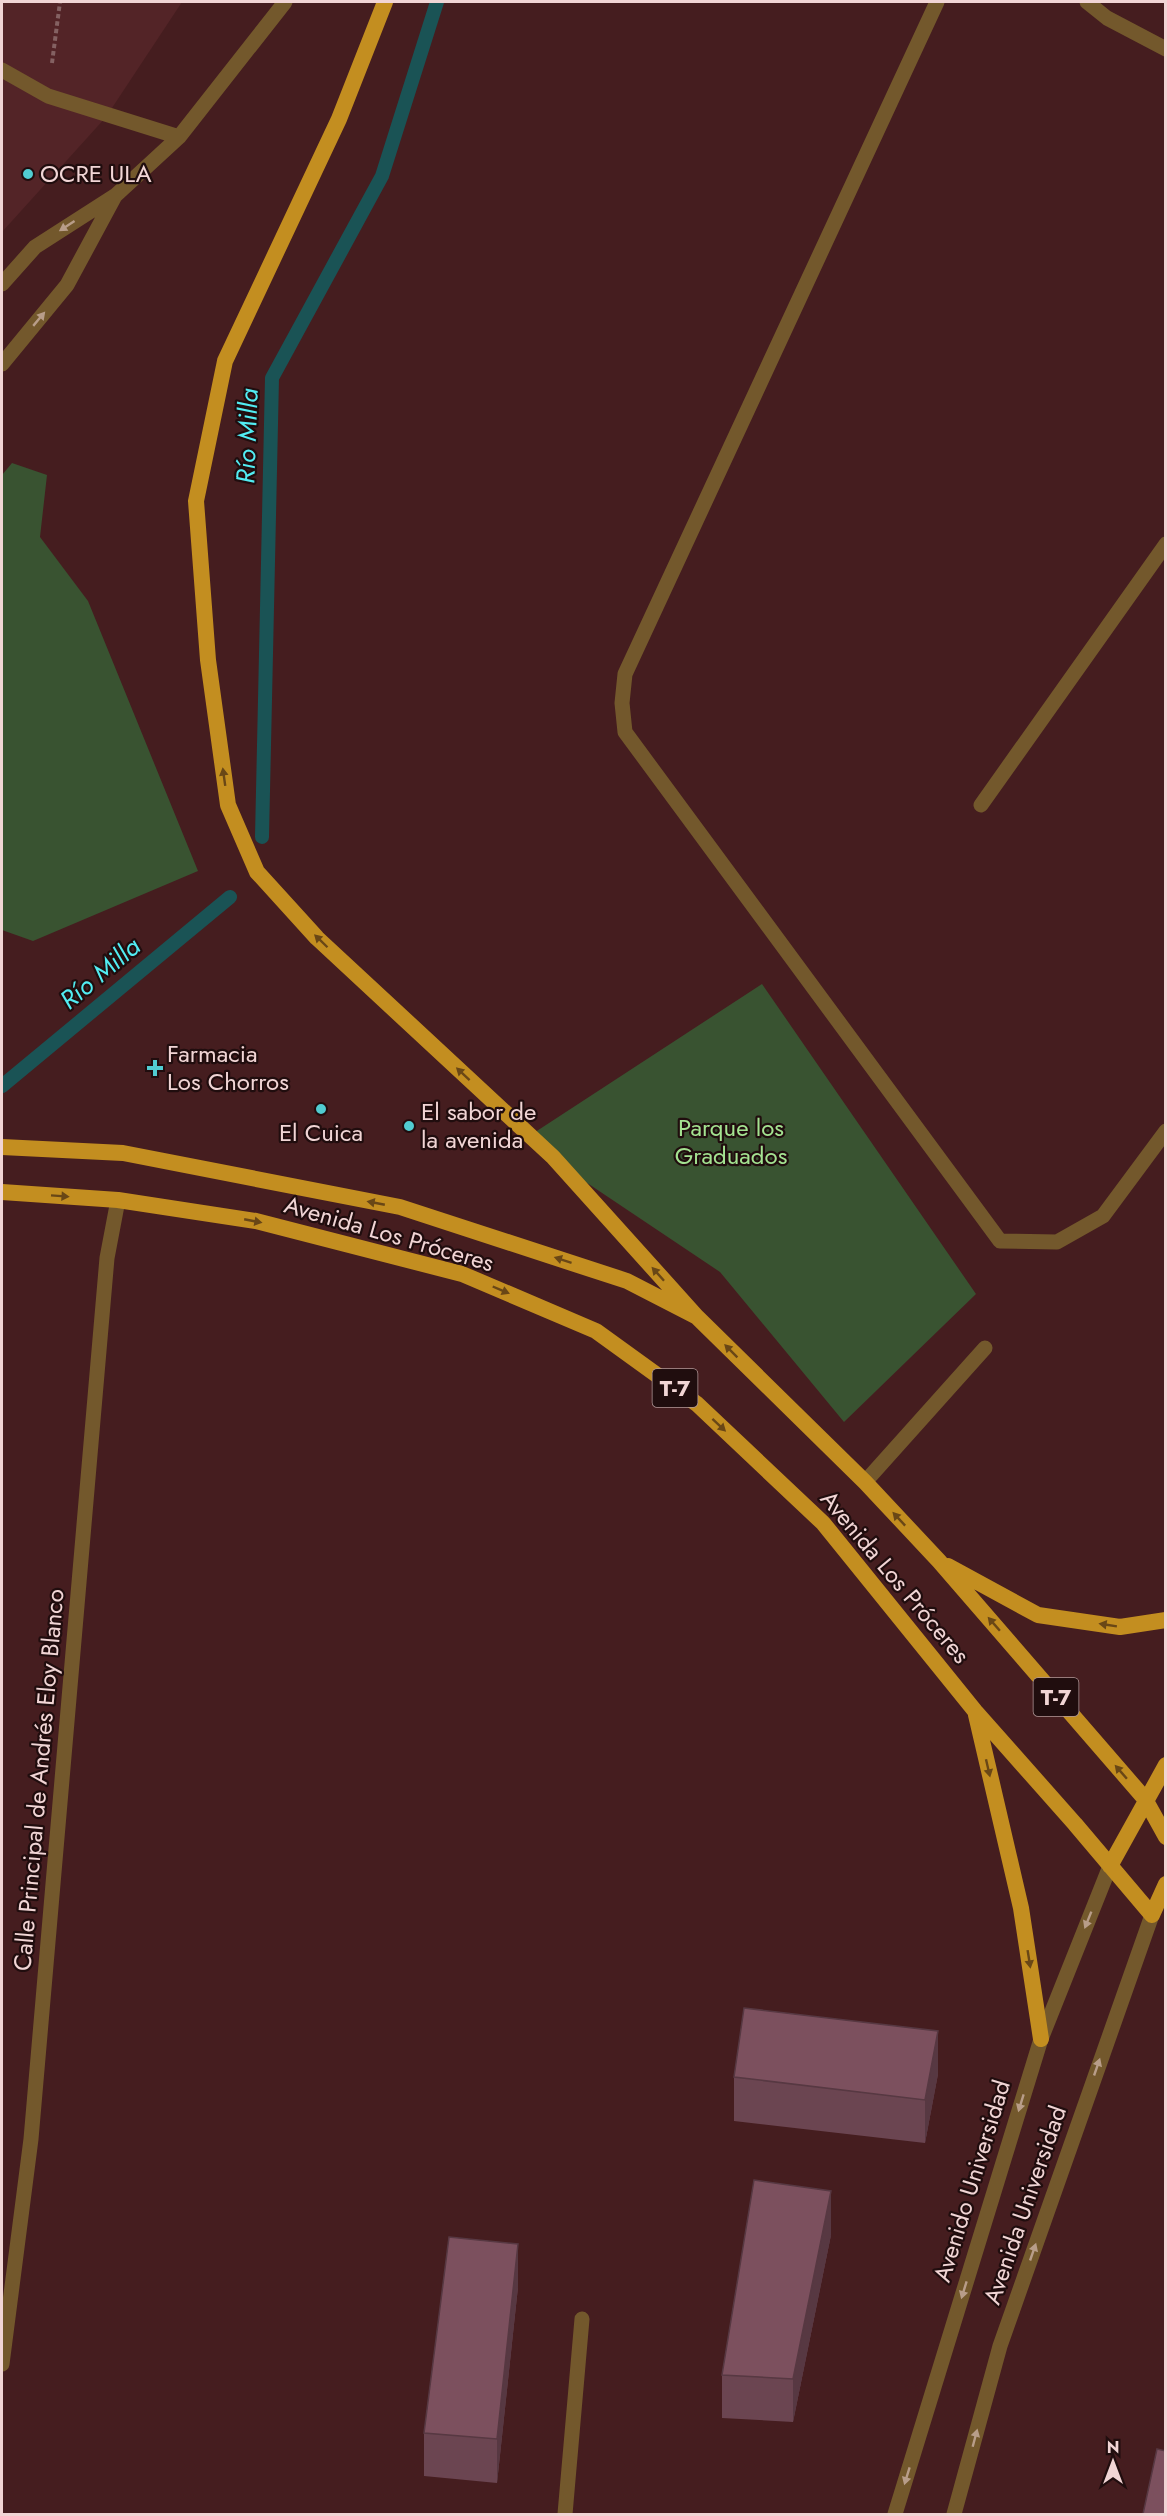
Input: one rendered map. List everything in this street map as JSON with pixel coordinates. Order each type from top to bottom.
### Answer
[{"type":"highway","points":[[385,2],[339,119],[225,362],[196,501],[208,660],[228,805],[257,872],[317,938],[553,1157],[697,1317]]},
{"type":"highway","name":"Avenida Los Próceres","points":[[2,1147],[123,1153],[400,1207],[627,1281],[697,1317],[865,1482],[939,1561],[1145,1799],[1166,1837]]},
{"type":"highway","name":"Avenida Los Próceres","points":[[2,1192],[118,1200],[256,1221],[462,1274],[596,1331],[697,1404],[823,1522],[975,1711],[1152,1915]]},
{"type":"highway","points":[[939,1561],[1038,1615],[1120,1627],[1166,1620]]},
{"type":"highway","points":[[975,1711],[1021,1908],[1041,2039]]},
{"type":"highway","points":[[1110,1866],[1145,1799],[1166,1765]]},
{"type":"highway","points":[[1152,1915],[1166,1884]]},
{"type":"street","points":[[2,284],[35,247],[116,195],[179,137],[285,2]]},
{"type":"street","points":[[937,2],[626,674],[622,703],[626,732],[1000,1241],[1057,1242],[1103,1216],[1166,1131]]},
{"type":"street","points":[[1087,2],[1107,18],[1166,49]]},
{"type":"street","points":[[2,70],[48,96],[179,137]]},
{"type":"street","points":[[2,364],[67,285],[116,195]]},
{"type":"street","points":[[981,805],[1166,544]]},
{"type":"street","name":"Calle Principal de Andrés Eloy Blanco","points":[[2,2364],[31,2139],[107,1258],[118,1200]]},
{"type":"street","points":[[865,1482],[985,1348]]},
{"type":"street","name":"Avenido Universidad","points":[[895,2514],[1041,2039],[1110,1866]]},
{"type":"street","name":"Avenida Universidad","points":[[954,2514],[1000,2346],[1152,1915]]},
{"type":"street","points":[[565,2514],[582,2319]]},
{"type":"path","points":[[48,96],[60,2]]},
{"type":"shaded area","name":"OCRE ULA","points":[[2,2],[182,2],[106,117],[2,232]]},
{"type":"green space","points":[[12,463],[47,475],[40,537],[88,601],[198,871],[33,941],[2,930],[2,475]]},
{"type":"green space","name":"Parque los Graduados","points":[[762,984],[976,1294],[844,1422],[720,1272],[523,1140]]},
{"type":"building","points":[[744,2008],[938,2031],[925,2100],[734,2077]]},
{"type":"building","points":[[754,2180],[831,2191],[793,2379],[722,2375]]},
{"type":"building","points":[[449,2237],[518,2244],[497,2439],[424,2433]]},
{"type":"building","points":[[1157,2449],[1166,2451],[1166,2514],[1143,2514]]},
{"type":"waterway","name":"Río Milla","points":[[262,837],[272,378],[382,176],[437,2]]},
{"type":"waterway","name":"Río Milla","points":[[2,1086],[230,897]]},
{"type":"place","name":"OCRE ULA","points":[[28,174]]},
{"type":"place","name":"Farmacia Los Chorros","points":[[155,1068]]},
{"type":"place","name":"El Cuica","points":[[321,1109]]},
{"type":"place","name":"El sabor de la avenida","points":[[409,1126]]}]
